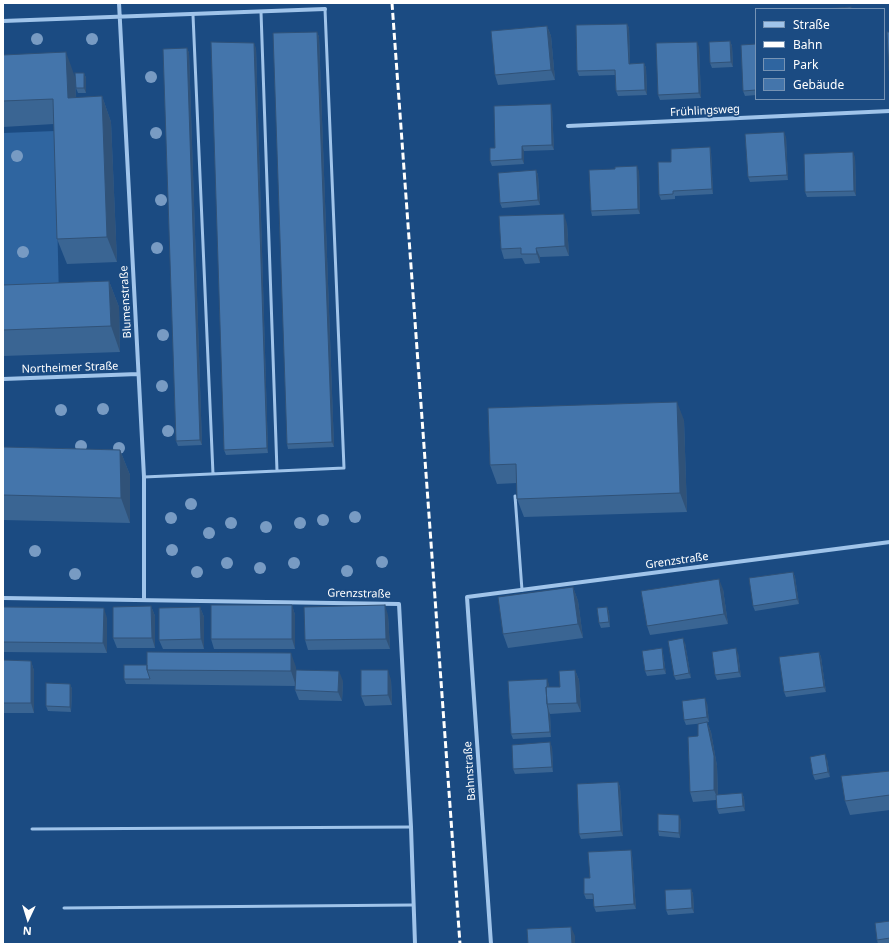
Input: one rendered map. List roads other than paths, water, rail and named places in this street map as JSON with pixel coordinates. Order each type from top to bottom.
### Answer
[{"type":"street","name":"Blumenstraße","points":[[119,3],[144,477],[144,600]]},
{"type":"street","points":[[3,21],[120,18],[325,9]]},
{"type":"street","name":"Frühlingsweg","points":[[568,126],[890,111]]},
{"type":"street","name":"Northeimer Straße","points":[[3,379],[138,374]]},
{"type":"street","name":"Grenzstraße","points":[[467,597],[890,542]]},
{"type":"street","name":"Bahnstraße","points":[[467,597],[491,944]]},
{"type":"street","name":"Grenzstraße","points":[[3,598],[399,604],[411,827],[415,944]]},
{"type":"lane","points":[[144,477],[344,468],[325,9]]},
{"type":"lane","points":[[261,12],[277,471]]},
{"type":"lane","points":[[193,15],[213,474]]},
{"type":"lane","points":[[515,496],[522,590]]},
{"type":"lane","points":[[32,829],[411,827]]},
{"type":"lane","points":[[64,908],[413,905]]},
{"type":"railway","points":[[392,3],[460,944]]}]
